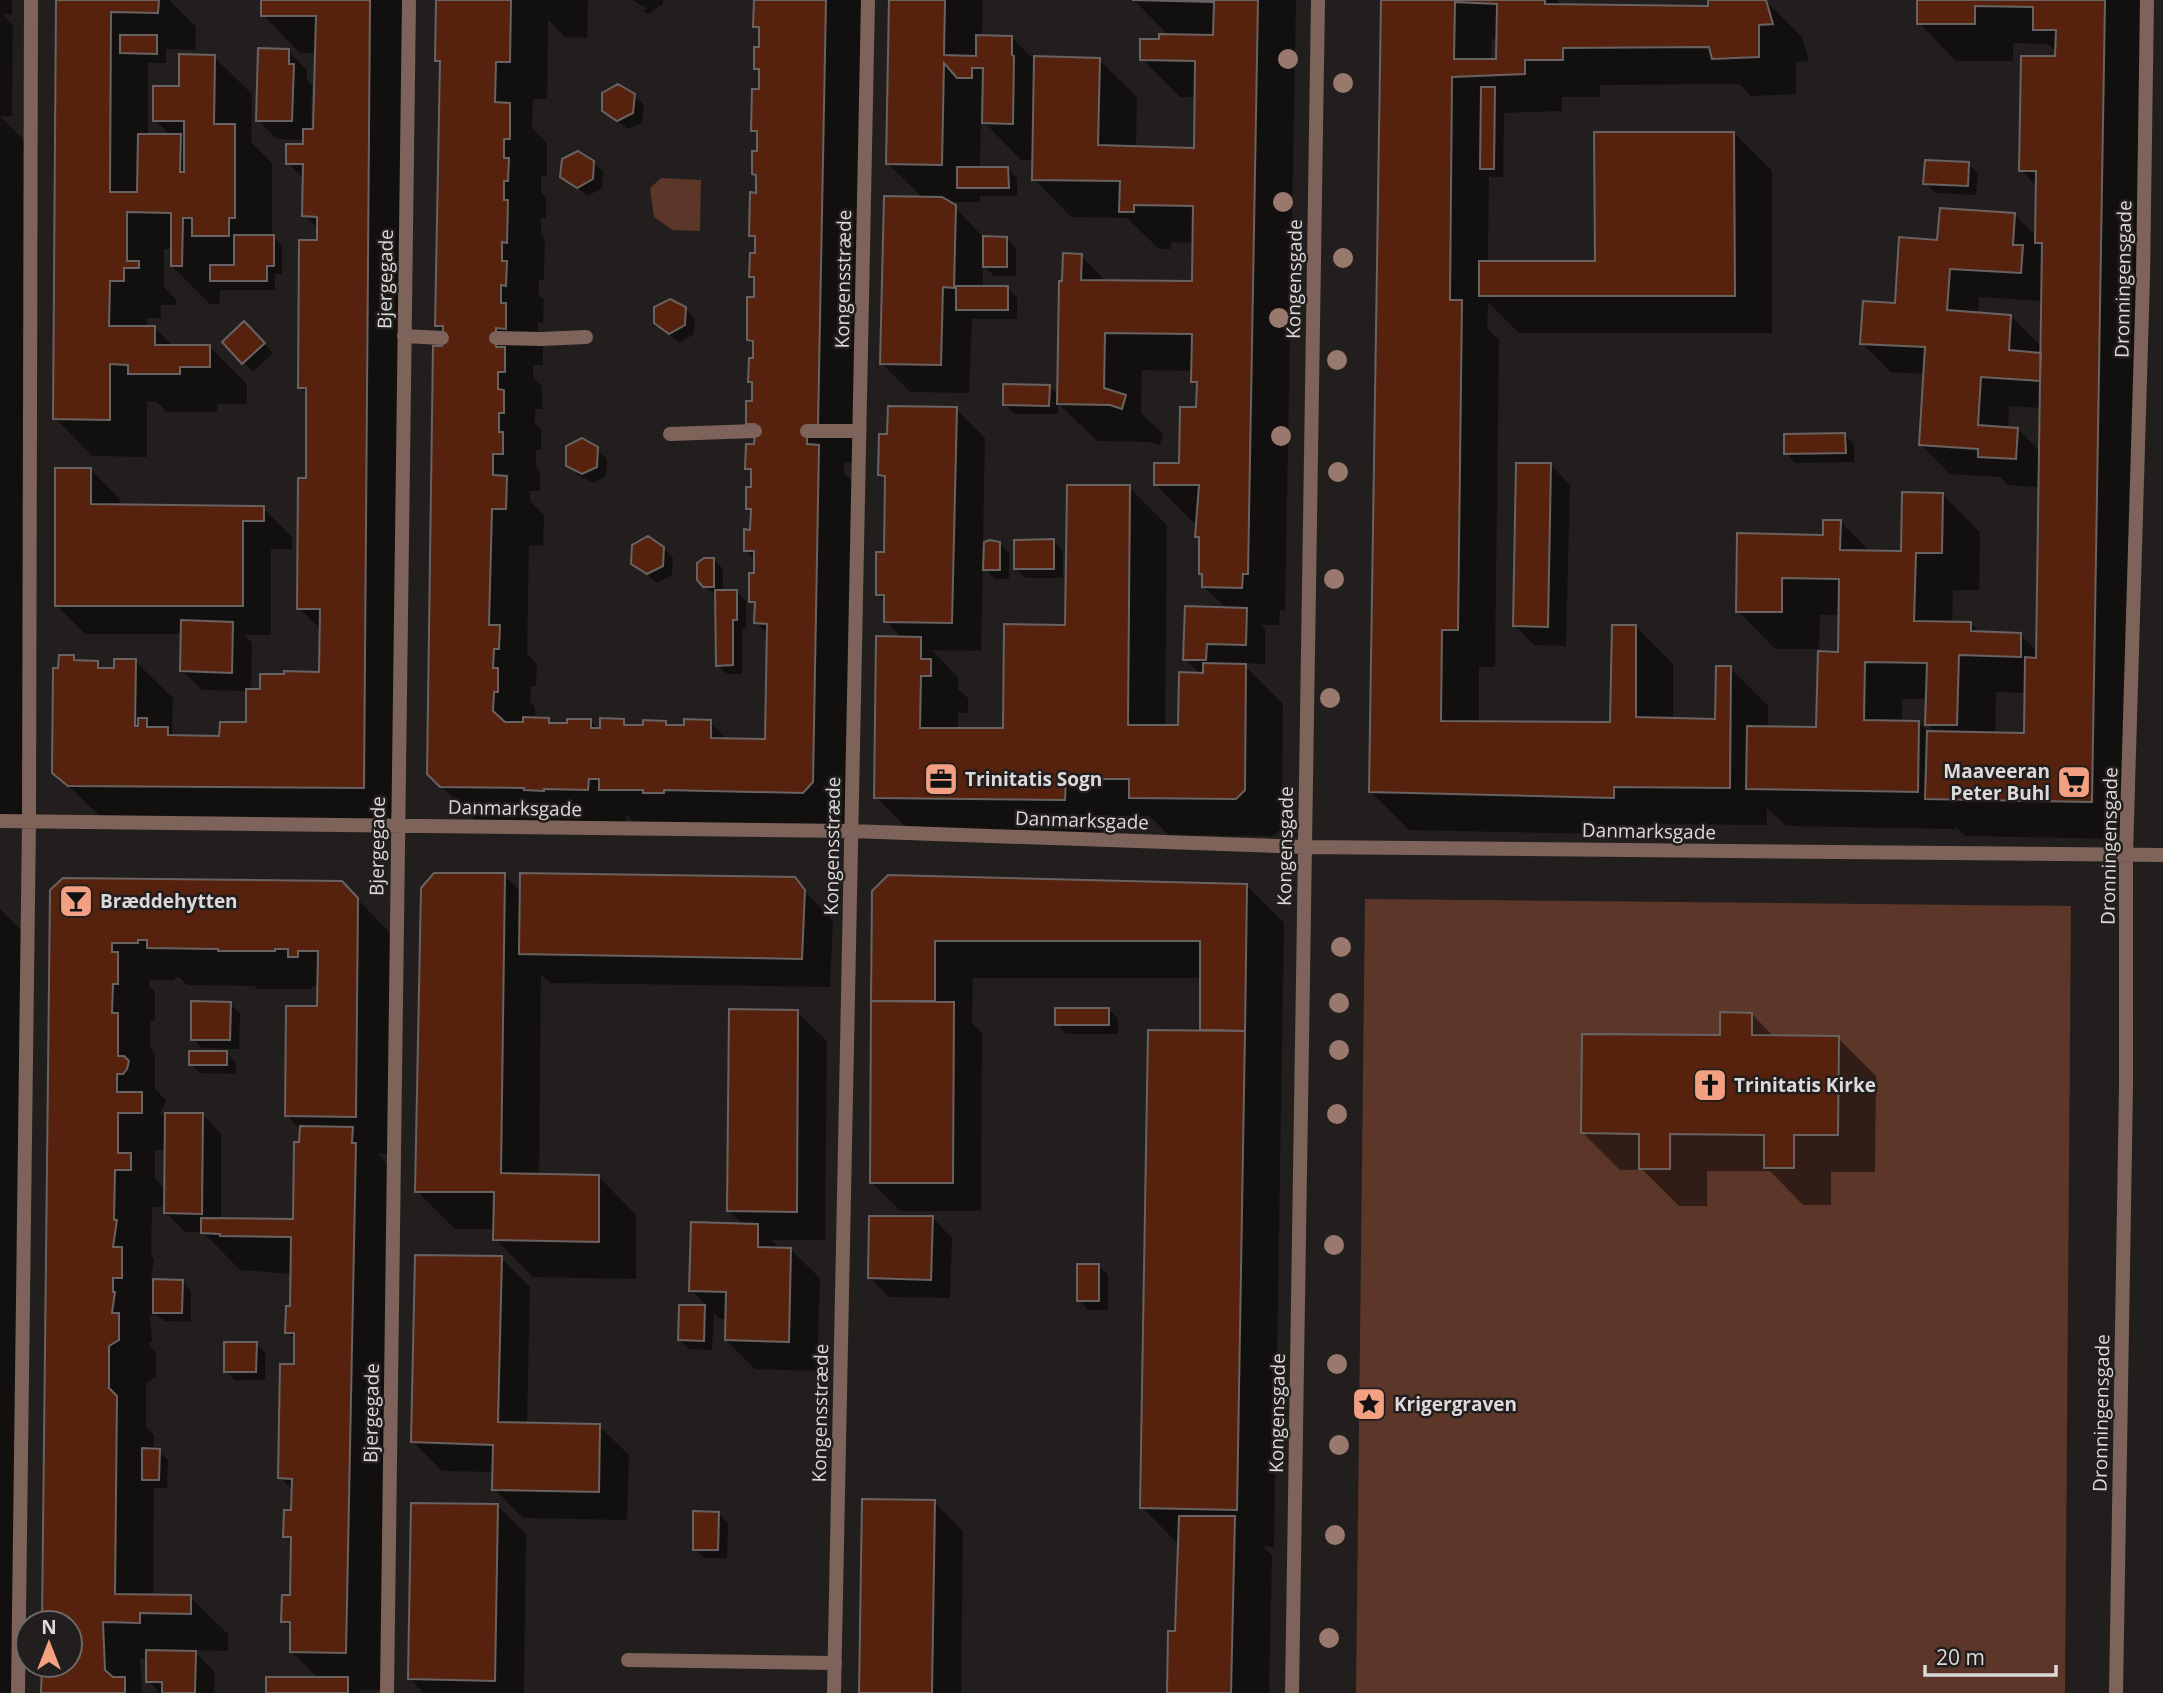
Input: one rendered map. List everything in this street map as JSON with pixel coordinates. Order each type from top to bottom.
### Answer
[{"type":"street","points":[[18,1693],[29,822],[31,0]]},
{"type":"street","name":"Bjergegade","points":[[387,1693],[409,0]]},
{"type":"street","name":"Kongensstræde","points":[[834,1693],[868,0]]},
{"type":"street","name":"Kongensgade","points":[[1292,1693],[1318,0]]},
{"type":"street","name":"Dronningensgade","points":[[2116,1693],[2126,1086],[2126,855],[2144,263],[2147,0]]},
{"type":"street","points":[[404,336],[442,338]]},
{"type":"street","points":[[496,338],[541,340],[586,337]]},
{"type":"street","points":[[670,433],[755,431]]},
{"type":"street","points":[[807,431],[859,431]]},
{"type":"street","name":"Danmarksgade","points":[[0,821],[851,831],[1304,847],[2163,855]]},
{"type":"street","points":[[628,1660],[835,1663]]},
{"type":"shaded area","points":[[661,178],[701,180],[700,231],[672,230],[654,217],[650,188]]},
{"type":"shaded area","points":[[1365,899],[2071,906],[2065,1693],[1356,1693]]},
{"type":"building","points":[[56,0],[159,0],[158,13],[111,12],[110,192],[137,192],[138,134],[181,134],[180,172],[184,172],[184,121],[153,121],[153,86],[179,86],[179,54],[215,55],[214,124],[235,124],[235,218],[229,218],[229,236],[192,236],[192,218],[183,218],[182,266],[171,266],[171,213],[127,212],[127,261],[139,261],[139,268],[124,268],[124,281],[110,281],[109,326],[155,326],[155,345],[210,345],[210,367],[180,367],[180,374],[128,374],[128,365],[110,364],[110,420],[53,419]]},
{"type":"building","points":[[261,0],[370,0],[364,788],[68,786],[52,773],[53,668],[58,668],[59,655],[74,655],[74,660],[98,661],[98,668],[114,668],[114,659],[136,659],[135,726],[138,726],[138,718],[147,718],[147,727],[168,727],[168,735],[219,736],[220,722],[246,722],[246,689],[260,689],[260,674],[284,674],[284,671],[319,672],[320,609],[297,609],[298,478],[306,478],[306,388],[298,388],[299,240],[317,240],[317,217],[302,216],[303,164],[286,164],[286,144],[303,144],[303,129],[313,129],[316,16],[261,16]]},
{"type":"building","points":[[436,0],[511,0],[510,62],[496,62],[495,102],[510,103],[510,139],[504,139],[504,158],[509,158],[508,181],[504,181],[504,200],[508,200],[507,243],[502,242],[502,261],[507,261],[506,286],[501,285],[501,303],[506,303],[506,329],[496,328],[496,347],[505,347],[505,372],[498,372],[498,389],[504,390],[504,413],[499,413],[499,432],[503,432],[503,454],[493,454],[493,475],[507,476],[506,509],[492,509],[489,625],[500,625],[499,649],[494,649],[493,668],[498,668],[498,692],[494,692],[493,711],[505,722],[523,722],[523,717],[549,718],[549,723],[567,723],[567,719],[591,719],[591,728],[600,728],[600,718],[624,719],[624,725],[643,725],[643,720],[666,721],[666,725],[684,725],[684,719],[711,720],[711,738],[765,739],[767,624],[754,623],[755,602],[749,602],[749,573],[754,573],[754,551],[744,551],[744,529],[750,530],[751,509],[746,509],[746,487],[751,487],[751,469],[745,469],[746,444],[754,444],[755,431],[755,424],[746,424],[746,401],[752,401],[752,382],[748,382],[749,358],[753,358],[753,341],[747,340],[747,297],[754,297],[754,277],[749,277],[750,253],[755,253],[755,236],[749,236],[750,192],[756,193],[756,175],[752,174],[752,151],[757,151],[757,131],[751,131],[752,89],[759,89],[759,69],[754,69],[754,47],[759,47],[759,27],[753,27],[754,0],[826,0],[818,426],[807,426],[807,444],[819,445],[813,782],[803,793],[664,790],[664,793],[643,793],[643,790],[599,790],[599,779],[589,779],[588,790],[440,787],[427,774],[433,346],[442,346],[443,326],[435,326],[440,61],[435,61]]},
{"type":"building","points":[[889,0],[945,0],[944,55],[976,56],[976,35],[1012,36],[1013,124],[982,123],[983,68],[972,68],[972,78],[957,78],[944,63],[942,165],[886,164]]},
{"type":"building","points":[[1132,0],[1258,0],[1248,574],[1243,574],[1242,588],[1202,587],[1202,574],[1199,574],[1199,537],[1195,537],[1199,485],[1154,485],[1154,463],[1179,463],[1180,407],[1196,407],[1197,382],[1191,382],[1192,334],[1105,333],[1104,388],[1126,395],[1122,409],[1110,405],[1057,404],[1059,281],[1062,281],[1063,253],[1082,254],[1081,280],[1192,281],[1193,206],[1134,205],[1134,212],[1119,212],[1120,181],[1032,180],[1034,56],[1100,58],[1098,145],[1194,148],[1195,61],[1140,60],[1140,39],[1159,39],[1159,34],[1213,35],[1214,2]]},
{"type":"building","points":[[1381,0],[1545,0],[1545,4],[1708,6],[1708,0],[1766,0],[1773,24],[1759,25],[1759,57],[1712,59],[1709,47],[1563,48],[1563,60],[1525,60],[1525,74],[1452,77],[1450,300],[1462,300],[1458,630],[1442,630],[1441,721],[1610,722],[1612,625],[1636,625],[1636,717],[1715,719],[1716,666],[1731,666],[1730,788],[1614,787],[1614,798],[1369,792]],"holes":[[[1455,2],[1497,4],[1496,59],[1454,59]]]},
{"type":"building","points":[[1917,0],[2105,0],[2092,802],[1925,799],[1927,731],[2024,733],[2025,657],[2036,658],[2042,243],[2035,243],[2036,171],[2019,171],[2021,56],[2055,56],[2056,30],[2033,30],[2033,7],[1975,6],[1975,24],[1917,24]]},
{"type":"building","points":[[120,35],[157,35],[157,54],[120,53]]},
{"type":"building","points":[[258,48],[289,49],[289,64],[294,64],[292,121],[256,121]]},
{"type":"building","points":[[618,84],[635,94],[633,113],[617,121],[602,111],[602,93]]},
{"type":"building","points":[[1481,87],[1495,87],[1494,169],[1480,169]]},
{"type":"building","points":[[1594,132],[1734,132],[1735,296],[1479,296],[1479,261],[1595,261]]},
{"type":"building","points":[[578,151],[594,161],[593,179],[577,188],[560,177],[562,159]]},
{"type":"building","points":[[1925,160],[1969,162],[1968,186],[1923,184]]},
{"type":"building","points":[[957,167],[1008,167],[1009,188],[957,188]]},
{"type":"building","points":[[884,196],[942,197],[956,205],[954,288],[943,287],[941,365],[880,364]]},
{"type":"building","points":[[1940,208],[2015,213],[2013,245],[2023,245],[2021,273],[1950,269],[1947,310],[2011,315],[2009,350],[2041,353],[2040,381],[1981,377],[1978,425],[2018,428],[2016,459],[1978,457],[1978,449],[1919,445],[1925,347],[1860,344],[1863,301],[1895,303],[1899,237],[1937,240]]},
{"type":"building","points":[[234,235],[274,235],[274,266],[267,266],[267,281],[210,281],[210,265],[234,265]]},
{"type":"building","points":[[983,236],[1007,237],[1007,267],[983,267]]},
{"type":"building","points":[[956,286],[1008,286],[1008,310],[956,310]]},
{"type":"building","points":[[670,299],[686,307],[685,325],[669,334],[654,323],[654,307]]},
{"type":"building","points":[[244,321],[265,343],[242,364],[222,342]]},
{"type":"building","points":[[1003,384],[1050,385],[1049,406],[1003,405]]},
{"type":"building","points":[[888,406],[957,407],[952,623],[884,622],[884,595],[876,595],[876,552],[884,552],[885,476],[878,475],[879,434],[887,434]]},
{"type":"building","points":[[1845,433],[1846,453],[1784,454],[1784,434]]},
{"type":"building","points":[[582,438],[598,447],[597,467],[582,474],[566,466],[566,446]]},
{"type":"building","points":[[1516,463],[1551,463],[1548,627],[1513,626]]},
{"type":"building","points":[[55,468],[91,468],[91,504],[264,506],[264,521],[243,521],[243,606],[55,606]]},
{"type":"building","points":[[1067,485],[1130,485],[1128,725],[1178,725],[1179,672],[1203,673],[1203,663],[1246,664],[1245,790],[1236,799],[1129,798],[1129,779],[1066,779],[1065,800],[874,798],[876,636],[921,637],[921,659],[931,659],[931,676],[921,676],[920,728],[1003,728],[1004,624],[1065,625]]},
{"type":"building","points":[[1902,492],[1943,493],[1942,553],[1916,553],[1914,621],[1971,622],[1971,631],[2021,633],[2021,657],[1959,655],[1957,725],[1925,725],[1927,663],[1865,662],[1864,720],[1919,721],[1918,792],[1746,789],[1747,726],[1816,727],[1818,651],[1838,652],[1839,579],[1782,578],[1782,612],[1736,612],[1737,533],[1823,535],[1823,520],[1841,520],[1840,550],[1901,551]]},
{"type":"building","points":[[648,536],[664,547],[663,566],[647,574],[631,564],[632,545]]},
{"type":"building","points":[[1054,539],[1054,569],[1014,569],[1014,540]]},
{"type":"building","points":[[984,542],[1000,542],[1000,570],[983,570]]},
{"type":"building","points":[[704,558],[714,558],[714,587],[703,587],[697,580],[697,563]]},
{"type":"building","points":[[715,590],[737,590],[737,620],[733,620],[733,665],[716,666]]},
{"type":"building","points":[[1185,606],[1247,608],[1246,645],[1207,644],[1206,660],[1183,660]]},
{"type":"building","points":[[181,620],[233,622],[232,673],[180,671]]},
{"type":"building","points":[[434,873],[505,873],[501,1173],[599,1175],[599,1242],[493,1240],[494,1192],[415,1192],[421,888]]},
{"type":"building","points":[[520,873],[795,877],[805,890],[802,959],[519,954]]},
{"type":"building","points":[[888,875],[1247,884],[1245,1031],[1200,1030],[1200,941],[935,941],[935,1001],[871,1001],[872,891]]},
{"type":"building","points":[[63,878],[342,881],[358,898],[356,1117],[285,1116],[286,1006],[317,1006],[318,951],[298,951],[298,957],[288,957],[288,949],[218,951],[147,948],[147,940],[138,940],[138,943],[112,943],[112,952],[118,952],[118,984],[113,984],[112,1013],[118,1013],[118,1056],[124,1056],[129,1061],[123,1074],[117,1074],[117,1092],[142,1092],[142,1113],[118,1113],[118,1153],[131,1153],[131,1170],[115,1170],[114,1220],[117,1220],[113,1247],[122,1247],[122,1278],[113,1278],[115,1292],[112,1313],[119,1313],[119,1340],[109,1346],[109,1388],[117,1396],[115,1594],[191,1595],[191,1614],[140,1613],[140,1623],[103,1622],[105,1670],[113,1677],[125,1677],[125,1693],[41,1693],[42,1679],[84,1679],[84,1609],[42,1609],[50,890]]},
{"type":"building","points":[[191,1001],[231,1002],[230,1040],[191,1040]]},
{"type":"building","points":[[871,1001],[954,1002],[953,1183],[870,1183]]},
{"type":"building","points":[[1055,1008],[1109,1008],[1109,1025],[1055,1025]]},
{"type":"building","points":[[729,1009],[798,1010],[797,1212],[727,1211]]},
{"type":"building","name":"Trinitatis Kirke","points":[[1720,1012],[1752,1013],[1752,1035],[1839,1036],[1838,1135],[1794,1135],[1794,1168],[1764,1168],[1764,1135],[1670,1134],[1670,1169],[1639,1169],[1639,1134],[1581,1133],[1582,1034],[1720,1035]]},
{"type":"building","points":[[1148,1030],[1245,1031],[1237,1510],[1140,1508]]},
{"type":"building","points":[[189,1051],[227,1051],[227,1065],[189,1065]]},
{"type":"building","points":[[165,1113],[203,1113],[202,1214],[164,1213]]},
{"type":"building","points":[[300,1126],[353,1127],[352,1143],[356,1143],[346,1653],[290,1652],[290,1622],[281,1622],[282,1595],[290,1595],[291,1537],[283,1537],[284,1510],[291,1510],[292,1479],[278,1478],[280,1364],[294,1364],[294,1333],[285,1333],[286,1306],[290,1306],[291,1237],[220,1236],[201,1233],[201,1218],[293,1219],[294,1142],[299,1142]]},
{"type":"building","points":[[869,1216],[933,1216],[931,1280],[868,1278]]},
{"type":"building","points":[[691,1222],[758,1224],[758,1247],[791,1248],[789,1342],[725,1340],[726,1292],[689,1291]]},
{"type":"building","points":[[415,1255],[502,1256],[498,1422],[600,1424],[599,1492],[492,1490],[493,1445],[411,1442]]},
{"type":"building","points":[[1077,1264],[1099,1264],[1099,1301],[1077,1301]]},
{"type":"building","points":[[153,1279],[183,1280],[182,1313],[153,1313]]},
{"type":"building","points":[[679,1305],[705,1305],[704,1341],[678,1340]]},
{"type":"building","points":[[224,1342],[257,1342],[256,1372],[224,1372]]},
{"type":"building","points":[[142,1448],[160,1449],[159,1480],[142,1480]]},
{"type":"building","points":[[862,1499],[935,1500],[932,1693],[859,1693]]},
{"type":"building","points":[[411,1503],[498,1504],[495,1681],[408,1679]]},
{"type":"building","points":[[693,1511],[719,1512],[718,1550],[693,1550]]},
{"type":"building","points":[[1179,1516],[1235,1516],[1231,1693],[1167,1693],[1168,1631],[1175,1631]]},
{"type":"building","points":[[146,1650],[196,1651],[195,1693],[162,1693],[162,1682],[146,1682]]},
{"type":"building","points":[[266,1677],[348,1677],[348,1693],[266,1693]]},
{"type":"place","name":"Trinitatis Sogn","points":[[941,779]]},
{"type":"place","name":"Maaveeran Peter Buhl","points":[[2074,782]]},
{"type":"place","name":"Bræddehytten","points":[[76,901]]},
{"type":"place","name":"Trinitatis Kirke","points":[[1710,1085]]},
{"type":"place","name":"Krigergraven","points":[[1369,1404]]}]
